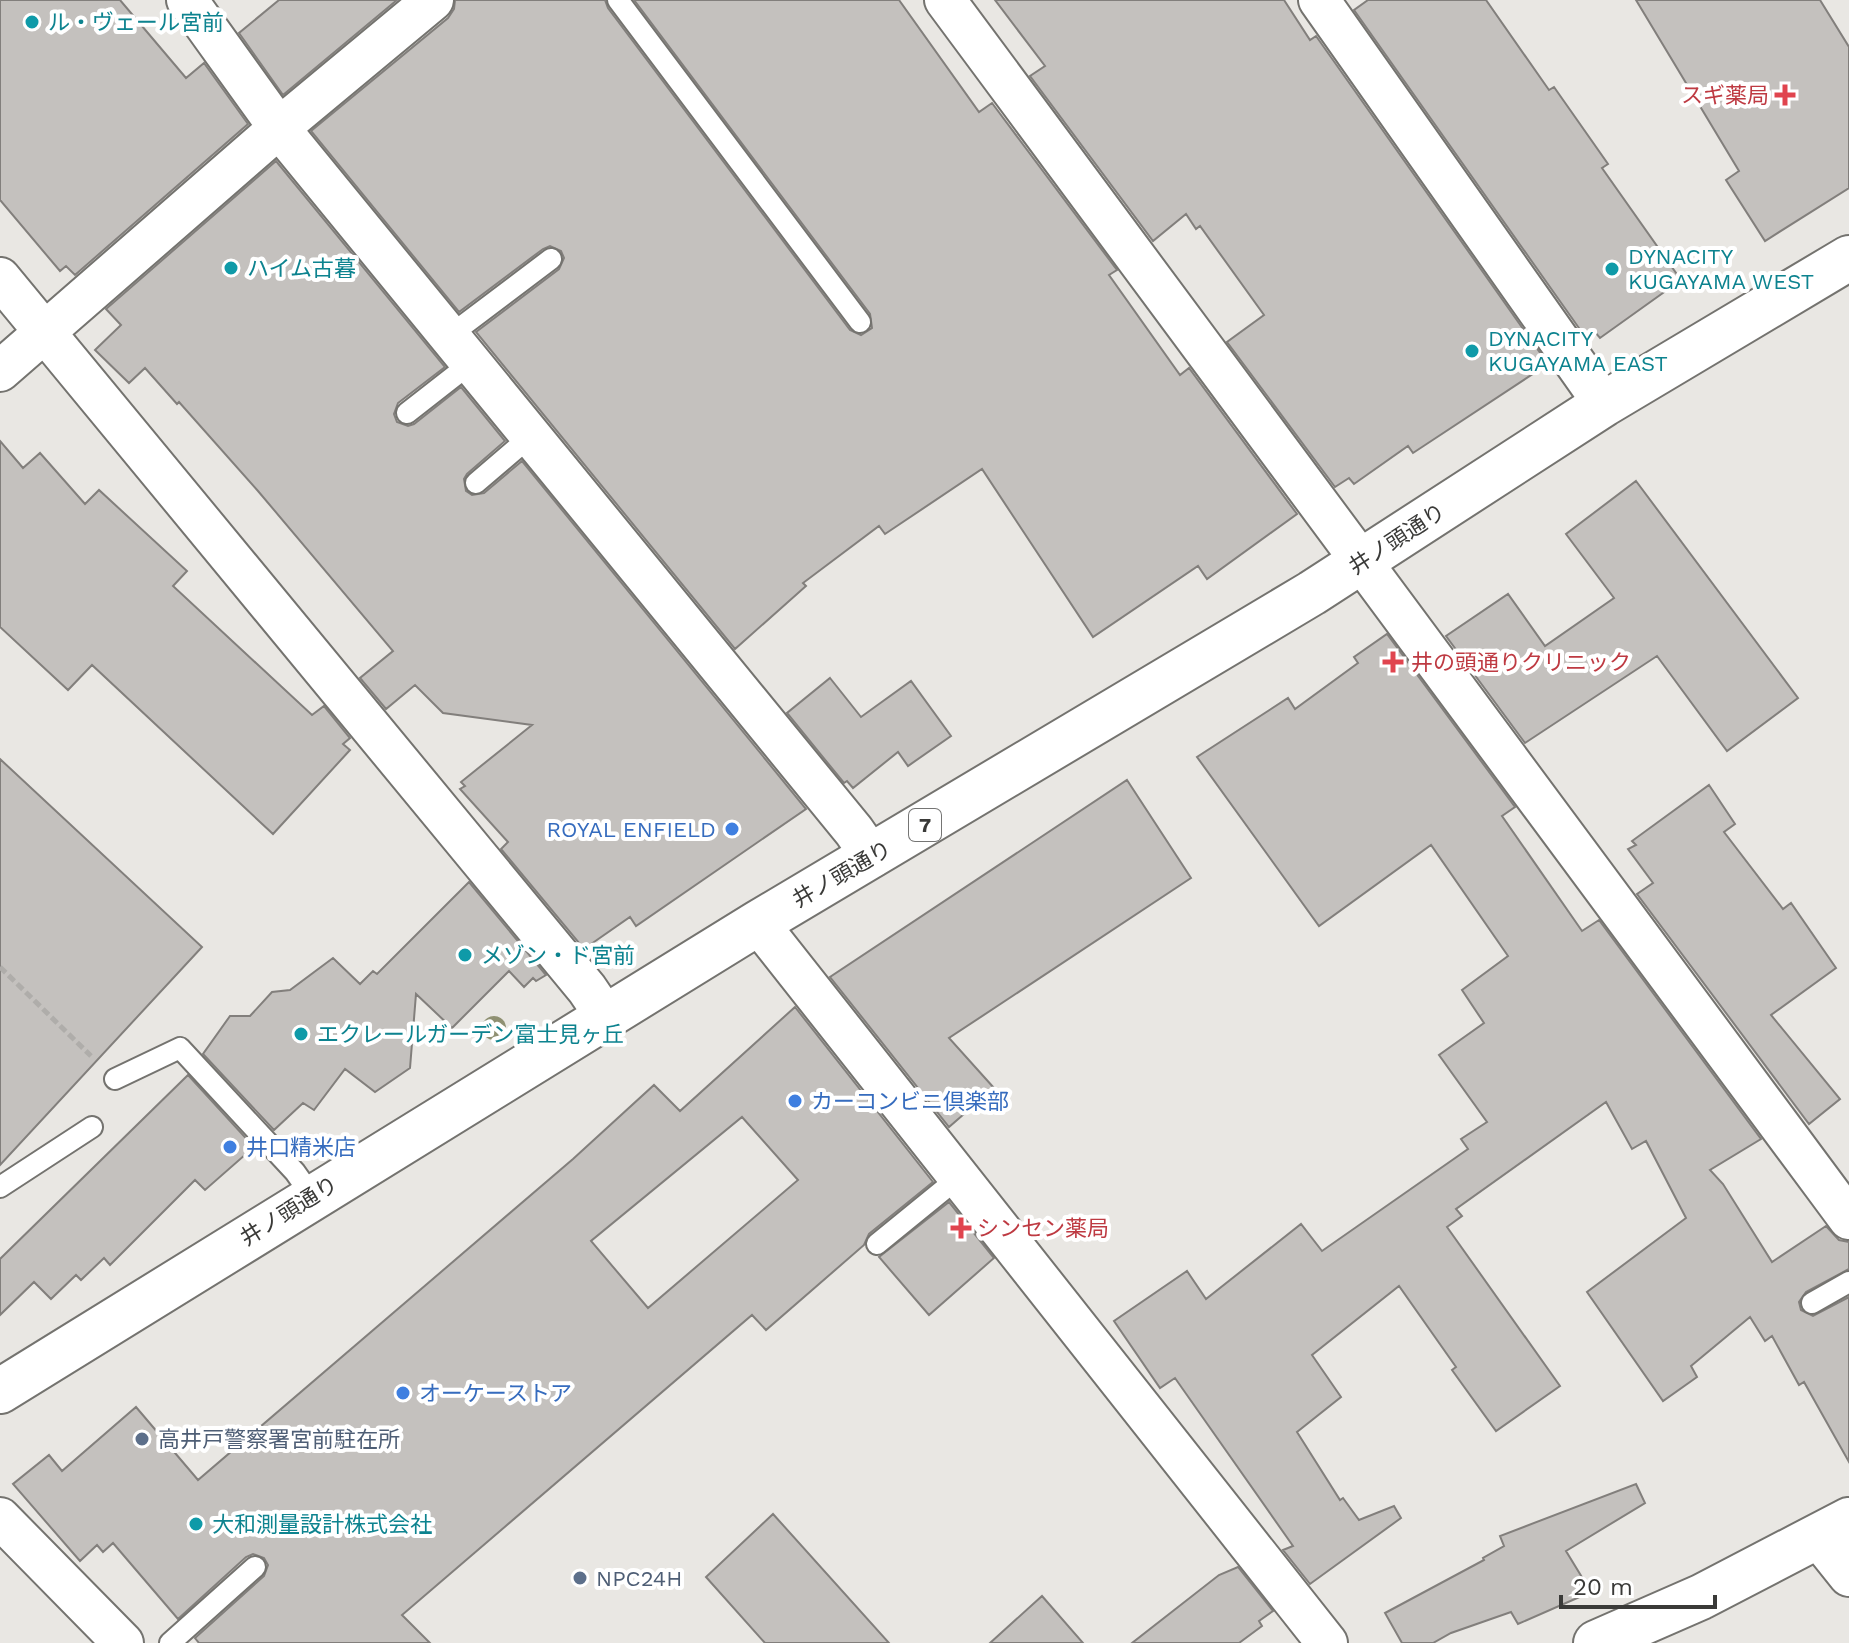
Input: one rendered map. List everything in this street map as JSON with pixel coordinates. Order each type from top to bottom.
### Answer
[{"type":"main road","name":"井ノ頭通り","points":[[0,1391],[758,923],[1361,562],[1604,404],[1849,258]]},
{"type":"main road","points":[[1596,1643],[1701,1597],[1833,1528]]},
{"type":"street","points":[[187,0],[279,128],[854,831],[872,857]]},
{"type":"street","points":[[0,371],[279,128],[433,0]]},
{"type":"street","points":[[945,0],[1849,1219]]},
{"type":"street","points":[[1319,0],[1604,404]]},
{"type":"street","points":[[0,278],[577,977],[606,1017]]},
{"type":"street","points":[[758,923],[1327,1643]]},
{"type":"street","points":[[0,1518],[123,1643]]},
{"type":"street","points":[[1833,1528],[1849,1576]]},
{"type":"lane","points":[[618,0],[860,322]]},
{"type":"lane","points":[[407,413],[460,350],[551,259]]},
{"type":"lane","points":[[476,483],[531,436]]},
{"type":"lane","points":[[115,1079],[180,1048],[295,1172],[312,1196]]},
{"type":"lane","points":[[0,1187],[92,1127]]},
{"type":"lane","points":[[877,1244],[958,1178]]},
{"type":"lane","points":[[1812,1303],[1849,1282]]},
{"type":"lane","points":[[170,1643],[255,1567]]},
{"type":"path","points":[[0,967],[115,1079]]},
{"type":"building","points":[[0,0],[120,0],[186,78],[204,63],[248,124],[75,275],[66,266],[60,271],[0,200]]},
{"type":"building","points":[[279,0],[397,0],[283,95],[239,33]]},
{"type":"building","points":[[455,0],[605,0],[850,330],[861,335],[872,328],[870,314],[634,0],[899,0],[979,112],[992,103],[1117,270],[1109,275],[1180,375],[1189,368],[1297,514],[1207,579],[1198,566],[1093,637],[982,469],[885,534],[879,526],[803,583],[806,586],[735,649],[476,332],[559,269],[564,258],[561,251],[550,246],[543,249],[459,312],[311,131],[448,18]]},
{"type":"building","points":[[995,0],[1284,0],[1310,40],[1316,36],[1548,364],[1413,453],[1408,446],[1354,484],[1349,478],[1335,487],[1227,342],[1264,315],[1200,226],[1196,229],[1186,214],[1153,241],[1030,76],[1045,66]]},
{"type":"building","points":[[1368,0],[1486,0],[1549,90],[1554,87],[1608,164],[1602,168],[1681,280],[1600,338],[1595,332],[1586,338],[1354,10]]},
{"type":"building","points":[[1636,0],[1820,0],[1849,47],[1849,188],[1765,241],[1726,180],[1739,171]]},
{"type":"building","points":[[276,161],[445,367],[398,403],[394,414],[397,422],[408,426],[414,424],[461,387],[505,441],[467,474],[464,479],[466,491],[472,495],[484,493],[522,461],[806,809],[636,926],[630,917],[584,949],[501,849],[508,842],[460,789],[465,786],[461,782],[532,725],[443,713],[415,685],[386,709],[360,678],[393,651],[179,402],[177,404],[145,368],[129,383],[95,350],[121,325],[106,309]]},
{"type":"building","points":[[0,441],[23,468],[40,453],[85,504],[99,490],[187,571],[173,586],[312,715],[324,706],[350,738],[343,744],[350,750],[273,834],[92,665],[68,690],[0,627]]},
{"type":"building","points":[[1636,481],[1798,698],[1727,751],[1657,656],[1525,743],[1446,636],[1508,594],[1545,646],[1614,598],[1566,534]]},
{"type":"building","points":[[1387,634],[1515,807],[1502,816],[1582,931],[1599,920],[1761,1139],[1710,1170],[1723,1184],[1772,1262],[1826,1226],[1839,1240],[1849,1242],[1849,1269],[1806,1292],[1799,1302],[1801,1310],[1813,1316],[1849,1297],[1849,1462],[1804,1382],[1799,1385],[1772,1336],[1765,1341],[1750,1317],[1691,1366],[1697,1377],[1663,1401],[1587,1292],[1686,1218],[1646,1141],[1632,1149],[1606,1102],[1456,1209],[1462,1216],[1447,1227],[1560,1386],[1496,1431],[1452,1370],[1456,1367],[1399,1286],[1312,1355],[1341,1397],[1297,1432],[1340,1500],[1343,1498],[1359,1520],[1394,1506],[1401,1518],[1310,1584],[1283,1550],[1293,1546],[1175,1378],[1160,1388],[1114,1321],[1187,1271],[1206,1299],[1301,1224],[1322,1251],[1468,1149],[1461,1139],[1487,1122],[1439,1055],[1484,1023],[1462,990],[1508,956],[1431,845],[1319,926],[1197,757],[1288,698],[1295,709],[1358,663],[1354,657]]},
{"type":"building","points":[[830,678],[861,717],[911,681],[951,736],[908,766],[898,752],[853,788],[847,781],[844,783],[787,713]]},
{"type":"building","points":[[0,759],[202,947],[0,1165]]},
{"type":"building","points":[[1127,780],[1191,878],[949,1038],[994,1088],[949,1127],[830,977]]},
{"type":"building","points":[[1709,785],[1735,824],[1724,832],[1783,909],[1791,903],[1836,968],[1771,1015],[1840,1099],[1809,1124],[1637,894],[1653,883],[1628,849],[1636,845],[1632,841]]},
{"type":"building","points":[[469,882],[546,975],[536,981],[533,978],[524,987],[509,971],[452,1028],[416,994],[410,1068],[375,1092],[345,1069],[314,1110],[303,1103],[274,1130],[203,1054],[230,1016],[250,1016],[272,992],[290,990],[333,958],[360,984],[373,971],[377,974]]},
{"type":"building","points":[[795,1007],[933,1182],[869,1234],[864,1245],[766,1330],[752,1315],[402,1615],[430,1643],[199,1643],[195,1638],[264,1576],[268,1565],[264,1558],[253,1554],[246,1557],[178,1619],[113,1543],[103,1552],[97,1545],[80,1561],[13,1484],[49,1455],[62,1471],[136,1407],[198,1480],[573,1159],[654,1085],[680,1111]],"holes":[[[742,1117],[798,1180],[648,1308],[591,1241]]]},
{"type":"building","points":[[188,1075],[254,1147],[205,1190],[195,1180],[110,1265],[104,1258],[81,1280],[76,1275],[51,1299],[34,1282],[0,1315],[0,1259]]},
{"type":"building","points":[[949,1202],[994,1258],[929,1315],[879,1257]]},
{"type":"building","points":[[1636,1484],[1645,1503],[1566,1551],[1591,1592],[1518,1624],[1511,1612],[1451,1633],[1433,1643],[1402,1643],[1385,1613],[1484,1560],[1504,1546],[1500,1536]]},
{"type":"building","points":[[773,1514],[889,1643],[765,1643],[706,1577]]},
{"type":"building","points":[[1238,1567],[1273,1611],[1259,1621],[1262,1626],[1239,1643],[1132,1643],[1219,1575]]},
{"type":"building","points":[[1042,1596],[1083,1643],[990,1643]]},
{"type":"place","name":"ル・ヴェール宮前","points":[[32,22]]},
{"type":"place","name":"スギ薬局","points":[[1785,95]]},
{"type":"place","name":"ハイム古暮","points":[[231,268]]},
{"type":"place","name":"DYNACITY KUGAYAMA WEST","points":[[1612,269]]},
{"type":"place","name":"DYNACITY KUGAYAMA EAST","points":[[1472,351]]},
{"type":"place","name":"井の頭通りクリニック","points":[[1393,662]]},
{"type":"place","name":"ROYAL ENFIELD","points":[[732,829]]},
{"type":"place","name":"メゾン・ド宮前","points":[[465,955]]},
{"type":"place","name":"エクレールガーデン富士見ヶ丘","points":[[301,1034]]},
{"type":"place","name":"カーコンビニ倶楽部","points":[[795,1101]]},
{"type":"place","name":"井口精米店","points":[[230,1147]]},
{"type":"place","name":"シンセン薬局","points":[[961,1228]]},
{"type":"place","name":"オーケーストア","points":[[403,1393]]},
{"type":"place","name":"高井戸警察署宮前駐在所","points":[[142,1439]]},
{"type":"place","name":"大和測量設計株式会社","points":[[196,1524]]},
{"type":"place","name":"NPC24H","points":[[580,1578]]}]
